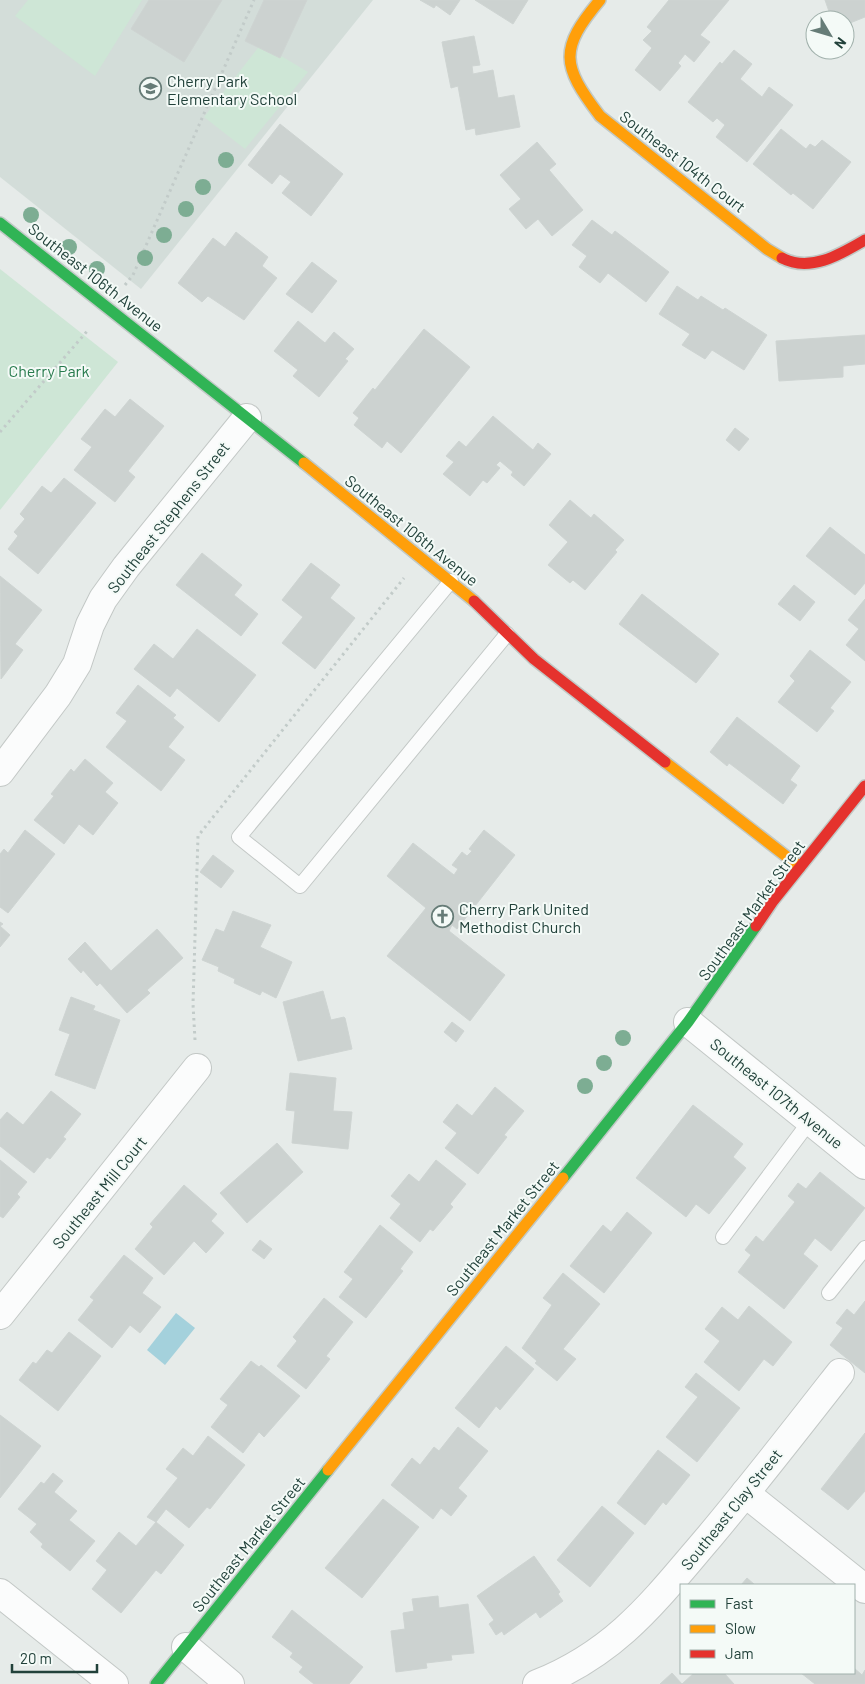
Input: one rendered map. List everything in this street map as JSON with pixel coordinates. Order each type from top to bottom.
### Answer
[{"type":"street","name":"Southeast 104th Court","points":[[600,0],[575,32],[569,62],[580,91],[600,116],[767,249],[788,261],[806,263],[822,261],[840,255],[865,240]]},
{"type":"street","name":"Southeast 106th Avenue","points":[[0,223],[451,581],[534,659],[800,867]]},
{"type":"street","name":"Southeast Stephens Street","points":[[0,772],[34,730],[58,695],[76,664],[90,625],[99,608],[126,567],[247,418]]},
{"type":"street","name":"Southeast Market Street","points":[[156,1684],[688,1022],[720,981],[773,901],[865,786]]},
{"type":"street","name":"Southeast 107th Avenue","points":[[688,1022],[865,1165]]},
{"type":"street","name":"Southeast Mill Court","points":[[0,1315],[197,1068]]},
{"type":"street","name":"Southeast Clay Street","points":[[537,1684],[558,1676],[601,1650],[640,1618],[745,1494],[840,1373]]},
{"type":"street","points":[[745,1494],[865,1589]]},
{"type":"street","points":[[0,1593],[114,1684]]},
{"type":"street","points":[[186,1648],[230,1684]]},
{"type":"lane","points":[[451,581],[240,836],[300,886],[507,634]]},
{"type":"lane","points":[[723,1237],[810,1121]]},
{"type":"lane","points":[[828,1292],[865,1248]]},
{"type":"path","points":[[0,432],[108,308],[133,274],[254,0]]},
{"type":"shaded area","name":"Cherry Park Elementary School","points":[[0,0],[373,0],[141,289],[0,177]]},
{"type":"green space","points":[[28,0],[142,0],[95,76],[15,16]]},
{"type":"green space","points":[[261,44],[308,72],[245,149],[204,117]]},
{"type":"green space","name":"Cherry Park","points":[[0,269],[118,362],[0,510]]},
{"type":"water","points":[[176,1313],[195,1328],[165,1365],[147,1350]]},
{"type":"building","points":[[149,0],[222,0],[184,62],[131,29]]},
{"type":"building","points":[[264,0],[307,0],[280,58],[245,41]]},
{"type":"building","points":[[420,0],[460,0],[450,15],[436,5],[434,8]]},
{"type":"building","points":[[475,0],[528,0],[513,24]]},
{"type":"building","points":[[669,0],[729,0],[700,35],[710,42],[694,62],[685,54],[678,63],[681,66],[660,91],[635,70],[652,48],[643,40],[652,31],[647,27]]},
{"type":"building","points":[[825,0],[865,0],[865,17],[855,21],[855,10],[828,10]]},
{"type":"building","points":[[474,36],[480,65],[472,66],[473,74],[493,70],[498,98],[514,95],[520,127],[476,135],[475,128],[466,130],[458,86],[451,88],[442,42]]},
{"type":"building","points":[[734,50],[752,64],[740,79],[762,97],[769,87],[793,105],[747,162],[716,137],[725,125],[717,118],[713,122],[688,102],[720,62],[722,64]]},
{"type":"building","points":[[280,124],[343,174],[311,216],[282,193],[291,182],[280,174],[272,184],[248,165]]},
{"type":"building","points":[[781,129],[806,149],[810,144],[815,147],[822,140],[851,162],[813,209],[793,193],[791,195],[753,164]]},
{"type":"building","points":[[537,142],[556,164],[549,170],[583,210],[552,236],[538,219],[526,229],[509,209],[521,199],[500,175]]},
{"type":"building","points":[[592,220],[612,235],[615,231],[669,272],[646,302],[608,273],[600,283],[579,267],[587,256],[572,245]]},
{"type":"building","points":[[236,232],[268,257],[262,266],[277,278],[244,320],[208,296],[202,302],[178,283],[213,238],[225,247]]},
{"type":"building","points":[[312,262],[337,281],[312,313],[286,294]]},
{"type":"building","points":[[677,286],[698,300],[701,296],[723,310],[725,308],[767,335],[744,370],[712,350],[705,359],[682,345],[690,334],[659,314]]},
{"type":"building","points":[[298,321],[325,343],[334,332],[354,349],[345,359],[348,361],[319,397],[293,376],[298,370],[274,351]]},
{"type":"building","points":[[424,329],[470,367],[401,453],[387,441],[382,448],[354,425],[359,418],[353,413],[373,388],[375,390]]},
{"type":"building","points":[[865,335],[865,364],[843,366],[843,377],[779,381],[776,341]]},
{"type":"building","points":[[130,399],[164,426],[128,471],[135,477],[115,502],[74,470],[92,447],[81,439],[105,409],[115,417]]},
{"type":"building","points":[[493,416],[533,450],[538,443],[551,454],[524,486],[511,475],[513,472],[500,461],[496,465],[500,468],[487,483],[483,480],[470,496],[443,474],[454,462],[446,456],[459,441],[466,447]]},
{"type":"building","points":[[735,428],[749,439],[739,451],[726,440]]},
{"type":"building","points":[[64,478],[96,503],[38,574],[8,549],[18,536],[14,532],[25,519],[20,514],[42,486],[51,493]]},
{"type":"building","points":[[570,500],[591,518],[594,514],[624,540],[615,550],[617,552],[585,590],[573,580],[570,583],[548,565],[568,542],[549,525]]},
{"type":"building","points":[[830,527],[865,555],[865,583],[855,595],[806,556]]},
{"type":"building","points":[[202,553],[242,585],[234,595],[258,614],[241,636],[176,585]]},
{"type":"building","points":[[311,563],[340,585],[330,598],[355,618],[315,669],[282,643],[303,617],[282,600]]},
{"type":"building","points":[[0,576],[42,610],[15,644],[23,650],[1,679]]},
{"type":"building","points":[[794,585],[815,602],[800,621],[778,604]]},
{"type":"building","points":[[642,594],[719,654],[696,683],[619,624]]},
{"type":"building","points":[[865,599],[865,661],[846,645],[859,629],[848,620]]},
{"type":"building","points":[[197,629],[256,675],[219,722],[177,688],[170,697],[134,669],[154,644],[173,659]]},
{"type":"building","points":[[810,650],[851,682],[830,708],[834,711],[817,732],[778,702],[795,681],[790,676]]},
{"type":"building","points":[[138,685],[176,715],[173,718],[184,727],[168,747],[185,760],[161,791],[106,747],[127,721],[116,713]]},
{"type":"building","points":[[737,717],[800,766],[790,780],[797,785],[783,804],[729,763],[727,766],[710,752]]},
{"type":"building","points":[[85,759],[113,783],[105,792],[118,803],[93,835],[79,824],[64,844],[34,820],[54,796],[51,794],[71,769],[74,772]]},
{"type":"building","points":[[25,830],[55,854],[8,913],[0,907],[0,854],[4,849],[8,853]]},
{"type":"building","name":"Cherry Park United Methodist Church","points":[[484,830],[515,855],[457,929],[452,925],[449,931],[505,975],[470,1021],[387,956],[426,908],[387,876],[413,843],[454,875],[458,869],[452,865],[462,852],[467,856],[472,851],[469,849]]},
{"type":"building","points":[[213,855],[234,871],[221,888],[200,872]]},
{"type":"building","points":[[233,911],[271,925],[260,947],[292,962],[276,998],[262,991],[260,995],[234,983],[235,979],[218,971],[219,967],[202,960],[216,929],[224,932]]},
{"type":"building","points":[[0,926],[10,935],[0,947]]},
{"type":"building","points":[[157,929],[183,958],[147,990],[150,993],[127,1013],[100,983],[97,986],[83,970],[81,973],[68,959],[85,942],[111,971]]},
{"type":"building","points":[[323,991],[331,1020],[345,1018],[352,1049],[298,1061],[283,1002]]},
{"type":"building","points":[[71,997],[95,1006],[93,1010],[120,1020],[95,1089],[55,1075],[70,1034],[59,1030]]},
{"type":"building","points":[[452,1022],[464,1031],[456,1042],[444,1032]]},
{"type":"building","points":[[290,1073],[336,1078],[333,1111],[352,1112],[348,1149],[292,1143],[295,1111],[286,1110]]},
{"type":"building","points":[[495,1087],[524,1111],[504,1135],[507,1137],[478,1174],[445,1148],[457,1133],[443,1122],[457,1104],[472,1116]]},
{"type":"building","points":[[51,1091],[81,1114],[63,1137],[66,1139],[50,1159],[47,1157],[34,1173],[0,1146],[0,1120],[7,1112],[23,1125]]},
{"type":"building","points":[[693,1105],[743,1144],[733,1157],[746,1168],[709,1214],[696,1204],[686,1217],[636,1178]]},
{"type":"building","points":[[277,1143],[303,1172],[247,1223],[220,1193]]},
{"type":"building","points":[[0,1160],[27,1182],[17,1194],[20,1197],[3,1218],[0,1216]]},
{"type":"building","points":[[436,1160],[466,1184],[450,1204],[453,1207],[433,1231],[430,1229],[420,1242],[390,1218],[401,1204],[391,1196],[409,1174],[419,1182]]},
{"type":"building","points":[[820,1172],[865,1208],[831,1251],[815,1238],[803,1254],[818,1266],[784,1309],[738,1272],[751,1255],[745,1250],[756,1236],[763,1242],[795,1202],[788,1196],[798,1183],[806,1189]]},
{"type":"building","points":[[184,1185],[217,1214],[211,1221],[224,1233],[206,1253],[194,1241],[164,1275],[135,1249],[153,1227],[150,1224]]},
{"type":"building","points":[[627,1212],[652,1233],[604,1293],[570,1266],[603,1225],[611,1232]]},
{"type":"building","points":[[380,1225],[413,1252],[400,1269],[403,1271],[366,1318],[339,1297],[353,1279],[344,1272]]},
{"type":"building","points":[[260,1240],[272,1249],[264,1259],[252,1250]]},
{"type":"building","points":[[124,1255],[153,1278],[142,1293],[161,1307],[140,1333],[130,1325],[112,1348],[78,1320],[94,1300],[90,1297]]},
{"type":"building","points":[[563,1273],[600,1304],[563,1349],[576,1359],[557,1381],[535,1363],[537,1361],[522,1348],[552,1305],[543,1298]]},
{"type":"building","points":[[324,1298],[353,1322],[326,1356],[330,1359],[306,1389],[277,1366],[297,1341],[293,1337]]},
{"type":"building","points":[[865,1301],[865,1373],[830,1345],[843,1328],[836,1323],[847,1309],[854,1315]]},
{"type":"building","points":[[749,1306],[792,1342],[773,1366],[764,1359],[739,1391],[704,1362],[720,1341],[705,1329],[722,1307],[738,1320]]},
{"type":"building","points":[[69,1332],[101,1356],[58,1411],[19,1380],[33,1362],[36,1364],[47,1350],[52,1353]]},
{"type":"building","points":[[506,1346],[534,1369],[500,1410],[496,1406],[479,1428],[455,1408]]},
{"type":"building","points":[[251,1361],[259,1367],[261,1365],[300,1396],[264,1437],[259,1432],[243,1453],[211,1427],[228,1405],[220,1399]]},
{"type":"building","points":[[696,1373],[740,1408],[697,1462],[666,1437],[698,1397],[685,1387]]},
{"type":"building","points":[[0,1415],[41,1446],[0,1498]]},
{"type":"building","points":[[458,1427],[488,1451],[458,1488],[467,1496],[451,1516],[441,1508],[433,1519],[391,1485],[412,1458],[420,1465],[434,1447],[439,1451]]},
{"type":"building","points":[[865,1433],[865,1491],[848,1510],[821,1489]]},
{"type":"building","points":[[208,1436],[245,1465],[210,1509],[207,1507],[189,1528],[166,1509],[156,1522],[147,1517],[178,1478],[166,1469],[183,1448],[193,1456]]},
{"type":"building","points":[[658,1450],[690,1475],[666,1505],[663,1502],[645,1525],[617,1503]]},
{"type":"building","points":[[53,1473],[63,1481],[54,1492],[77,1511],[69,1520],[95,1541],[70,1571],[41,1547],[43,1544],[30,1532],[37,1524],[18,1509],[41,1482],[44,1484]]},
{"type":"building","points":[[383,1499],[419,1527],[362,1598],[325,1568]]},
{"type":"building","points":[[602,1506],[634,1533],[590,1587],[557,1560]]},
{"type":"building","points":[[156,1522],[184,1545],[161,1574],[156,1570],[121,1613],[92,1589],[107,1570],[96,1561],[119,1532],[136,1546]]},
{"type":"building","points":[[534,1556],[560,1592],[558,1594],[563,1601],[540,1618],[536,1612],[504,1635],[502,1631],[496,1635],[489,1624],[494,1620],[477,1596]]},
{"type":"building","points":[[747,1578],[754,1584],[742,1584]]},
{"type":"building","points":[[438,1596],[439,1608],[468,1604],[474,1653],[451,1655],[452,1660],[426,1663],[427,1668],[396,1672],[391,1631],[405,1629],[403,1613],[414,1611],[412,1599]]},
{"type":"building","points":[[292,1610],[363,1667],[349,1684],[314,1684],[299,1672],[303,1667],[290,1657],[293,1653],[272,1637]]},
{"type":"building","points":[[855,1669],[862,1675],[865,1670],[865,1684],[815,1684],[802,1674],[855,1674]]},
{"type":"building","points":[[672,1673],[682,1684],[660,1684]]},
{"type":"building","points":[[693,1674],[725,1674],[734,1684],[682,1684]]},
{"type":"traffic: fast","points":[[0,223],[304,463]]},
{"type":"traffic: fast","points":[[563,1178],[688,1022],[756,926]]},
{"type":"traffic: fast","points":[[156,1684],[328,1470]]},
{"type":"traffic: slow","points":[[600,0],[577,32],[570,57],[572,70],[587,98],[600,116],[767,249],[782,258]]},
{"type":"traffic: slow","points":[[304,463],[474,601]]},
{"type":"traffic: slow","points":[[665,762],[800,867]]},
{"type":"traffic: slow","points":[[328,1470],[563,1178]]},
{"type":"traffic: jam","points":[[782,258],[793,262],[814,263],[836,256],[865,240]]},
{"type":"traffic: jam","points":[[474,601],[534,659],[665,762]]},
{"type":"traffic: jam","points":[[756,926],[773,901],[865,786]]},
{"type":"place","name":"Cherry Park Elementary School","points":[[151,89]]},
{"type":"place","name":"Cherry Park United Methodist Church","points":[[443,917]]}]
